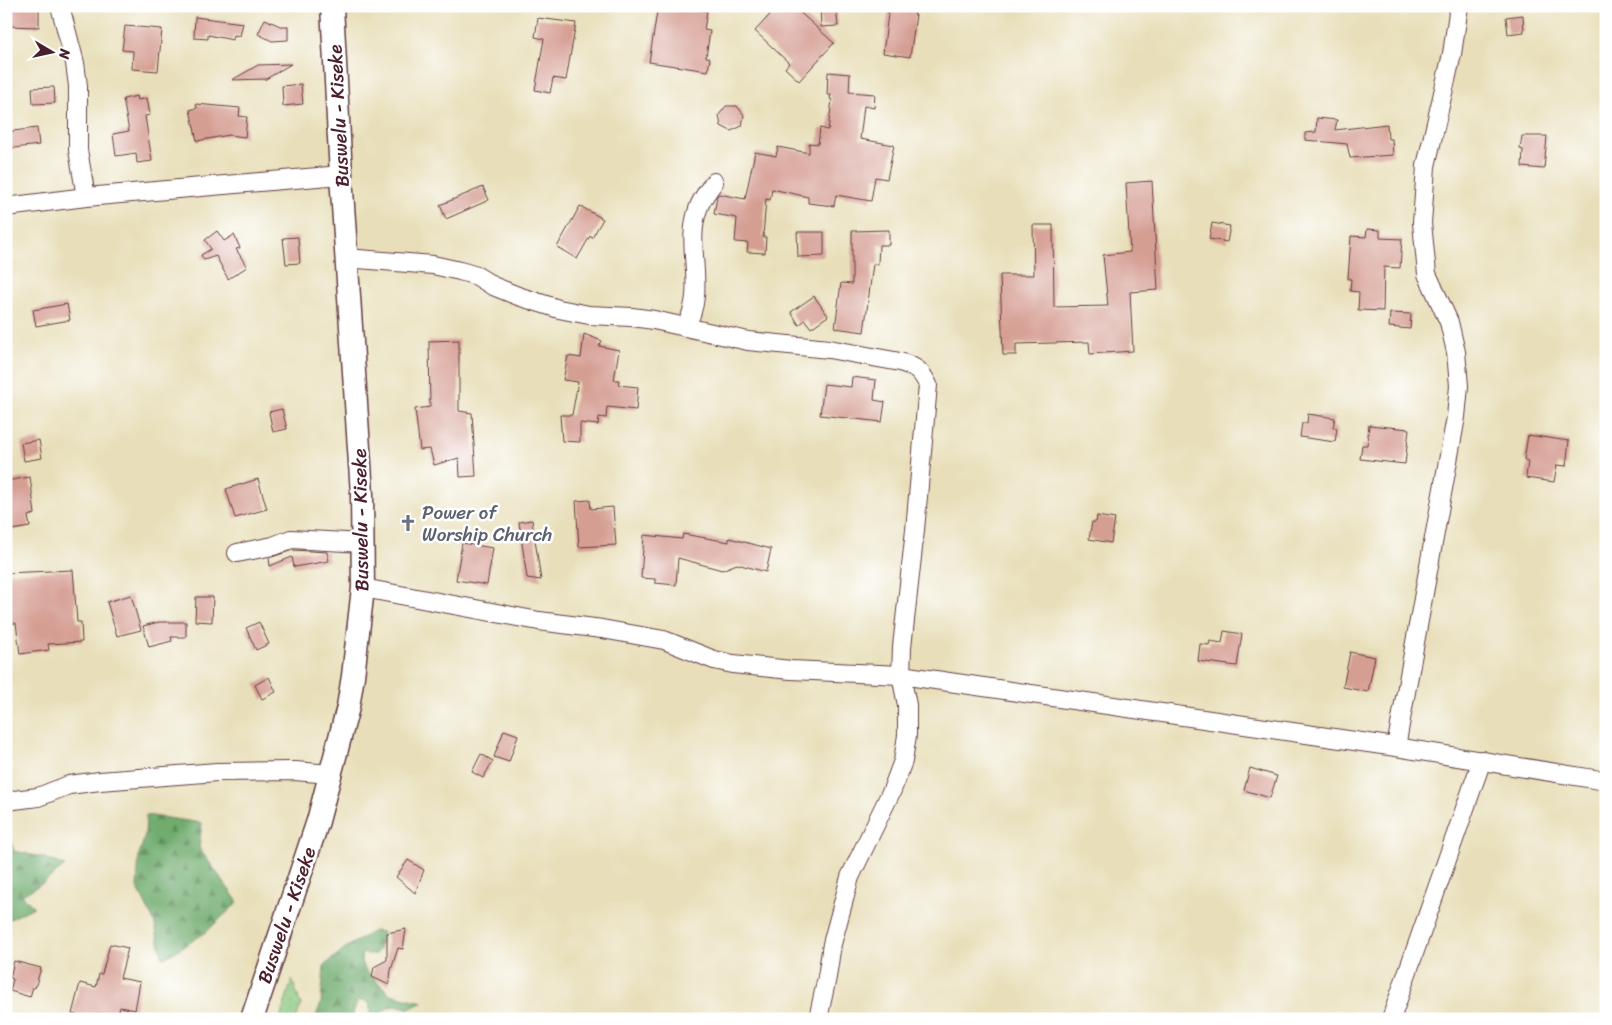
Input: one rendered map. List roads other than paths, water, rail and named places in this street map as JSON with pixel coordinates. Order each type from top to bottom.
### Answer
[{"type":"main road","name":"Buswelu - Kiseke","points":[[252,1019],[318,821],[348,707],[354,676],[363,588],[362,494],[332,6]]},
{"type":"street","points":[[60,6],[75,63],[78,86],[78,150],[86,197]]},
{"type":"street","points":[[1396,747],[1456,417],[1459,386],[1456,352],[1449,322],[1427,274],[1422,223],[1426,166],[1452,54],[1459,6]]},
{"type":"street","points":[[6,207],[86,197],[341,175]]},
{"type":"street","points":[[685,327],[692,312],[695,296],[694,226],[698,209],[714,182]]},
{"type":"street","points":[[346,258],[433,265],[477,276],[510,293],[559,309],[589,315],[632,317],[748,341],[829,349],[872,356],[910,365],[922,372],[928,384],[902,647],[901,675],[907,705],[907,735],[903,761],[892,790],[850,877],[832,944],[818,1019]]},
{"type":"street","points":[[237,553],[274,546],[292,539],[362,544]]},
{"type":"street","points":[[363,588],[539,621],[602,629],[664,640],[714,660],[733,664],[820,672],[901,675],[1396,747],[1606,781]]},
{"type":"street","points":[[1391,1019],[1482,760]]},
{"type":"street","points":[[6,801],[38,797],[69,785],[100,781],[217,772],[295,771],[330,774]]},
{"type":"place","name":"Power of Worship Church","points":[[408,523]]}]
